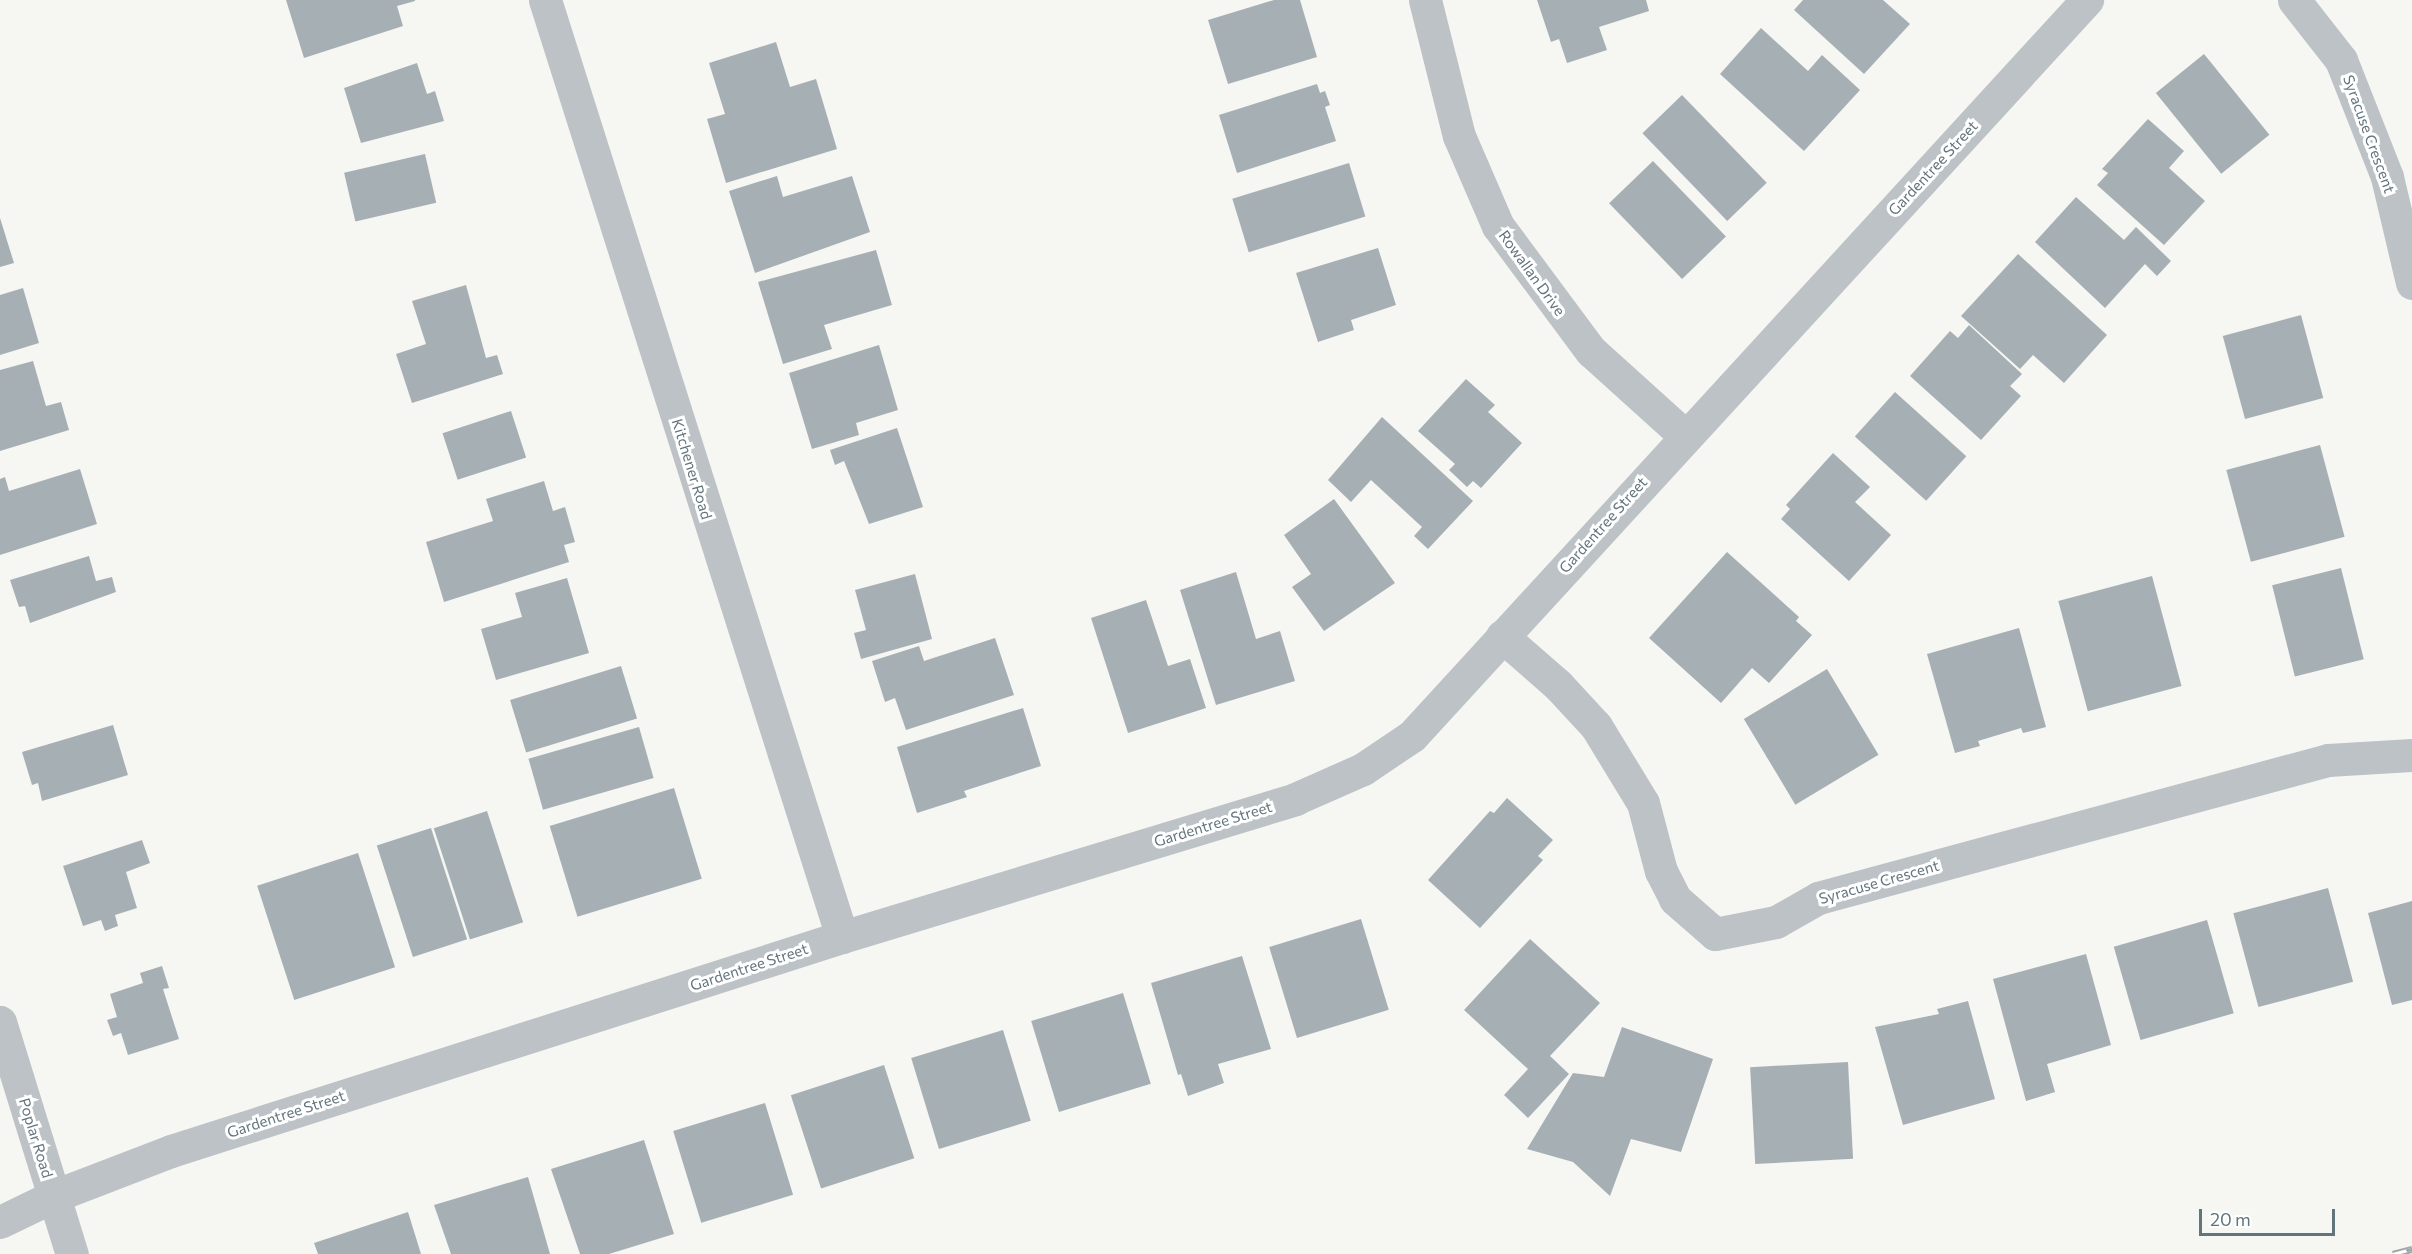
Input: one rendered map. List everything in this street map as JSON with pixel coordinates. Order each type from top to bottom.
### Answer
[{"type":"street","name":"Kitchener Road","points":[[545,0],[842,937]]},
{"type":"street","name":"Rowallan Drive","points":[[1425,0],[1459,136],[1498,226],[1591,351],[1684,435]]},
{"type":"street","name":"Gardentree Street","points":[[0,1222],[54,1196],[171,1151],[842,937],[1295,799],[1363,769],[1412,736],[1684,435],[2087,0]]},
{"type":"street","name":"Syracuse Crescent","points":[[2294,0],[2341,60],[2349,79],[2387,177],[2412,284]]},
{"type":"street","name":"Syracuse Crescent","points":[[1502,636],[1558,685],[1596,726],[1643,803],[1661,871],[1675,899],[1715,934],[1776,922],[1818,898],[2328,760],[2412,755]]},
{"type":"street","name":"Poplar Road","points":[[0,1022],[72,1254]]},
{"type":"building","points":[[286,0],[415,1],[397,6],[403,26],[304,58]]},
{"type":"building","points":[[1274,0],[1300,0],[1317,57],[1228,84],[1208,20]]},
{"type":"building","points":[[1537,0],[1646,0],[1649,11],[1599,27],[1607,50],[1567,63],[1559,39],[1551,42]]},
{"type":"building","points":[[1803,0],[1883,0],[1910,24],[1864,74],[1794,10]]},
{"type":"building","points":[[1761,28],[1808,71],[1822,55],[1860,90],[1804,151],[1720,74]]},
{"type":"building","points":[[776,42],[790,87],[816,79],[837,149],[726,183],[707,119],[725,114],[709,63]]},
{"type":"building","points":[[2204,54],[2269,135],[2221,174],[2156,93]]},
{"type":"building","points":[[417,63],[427,94],[435,91],[444,121],[361,143],[344,88]]},
{"type":"building","points":[[1317,84],[1320,93],[1325,91],[1330,105],[1325,107],[1336,141],[1237,173],[1219,115]]},
{"type":"building","points":[[1682,95],[1767,183],[1727,221],[1642,133]]},
{"type":"building","points":[[2148,119],[2184,151],[2169,168],[2205,201],[2164,245],[2097,185],[2108,173],[2102,169]]},
{"type":"building","points":[[425,154],[436,203],[355,221],[344,173]]},
{"type":"building","points":[[1653,161],[1726,237],[1682,279],[1609,203]]},
{"type":"building","points":[[1349,163],[1365,217],[1249,252],[1232,199]]},
{"type":"building","points":[[777,176],[783,197],[852,176],[870,232],[755,273],[729,191]]},
{"type":"building","points":[[2076,197],[2124,240],[2136,227],[2171,261],[2157,276],[2145,264],[2105,308],[2035,242]]},
{"type":"building","points":[[0,218],[14,263],[0,267]]},
{"type":"building","points":[[1378,248],[1396,305],[1351,320],[1354,330],[1318,342],[1296,273]]},
{"type":"building","points":[[876,250],[892,305],[824,325],[832,349],[783,364],[758,282]]},
{"type":"building","points":[[2018,254],[2107,335],[2064,383],[2033,355],[2020,369],[1961,316]]},
{"type":"building","points":[[466,285],[486,358],[497,355],[503,374],[412,403],[396,354],[426,344],[412,301]]},
{"type":"building","points":[[23,288],[39,343],[0,355],[0,295]]},
{"type":"building","points":[[2301,315],[2323,398],[2245,419],[2223,336]]},
{"type":"building","points":[[1969,325],[2022,374],[2010,386],[2021,396],[1981,440],[1910,376],[1950,331],[1958,338]]},
{"type":"building","points":[[879,345],[898,410],[856,423],[859,435],[812,449],[789,373]]},
{"type":"building","points":[[33,361],[46,406],[61,402],[69,430],[0,451],[0,370]]},
{"type":"building","points":[[1466,379],[1495,405],[1488,412],[1522,443],[1481,488],[1473,481],[1467,487],[1449,470],[1455,464],[1418,431]]},
{"type":"building","points":[[1895,392],[1966,456],[1926,501],[1855,437]]},
{"type":"building","points":[[511,411],[526,458],[458,480],[443,433]]},
{"type":"building","points":[[1382,417],[1473,501],[1428,549],[1414,536],[1422,527],[1371,480],[1351,502],[1328,480]]},
{"type":"building","points":[[897,428],[923,507],[869,524],[844,461],[835,465],[830,450]]},
{"type":"building","points":[[2320,445],[2345,537],[2251,562],[2226,470]]},
{"type":"building","points":[[1833,453],[1870,487],[1855,502],[1891,535],[1849,581],[1781,519],[1790,509],[1786,505]]},
{"type":"building","points":[[80,469],[97,524],[0,555],[0,479],[5,477],[9,491]]},
{"type":"building","points":[[544,481],[553,511],[565,507],[575,542],[564,545],[569,562],[444,602],[426,542],[493,521],[486,499]]},
{"type":"building","points":[[1334,499],[1395,583],[1324,631],[1292,587],[1311,574],[1284,535]]},
{"type":"building","points":[[1727,552],[1799,617],[1796,621],[1812,635],[1769,683],[1752,668],[1721,703],[1649,638]]},
{"type":"building","points":[[89,556],[96,581],[112,577],[116,592],[30,623],[25,606],[19,607],[10,580]]},
{"type":"building","points":[[2341,568],[2364,659],[2295,676],[2272,585]]},
{"type":"building","points":[[1236,572],[1256,639],[1280,631],[1295,681],[1216,705],[1180,590]]},
{"type":"building","points":[[915,574],[932,639],[861,659],[854,633],[866,630],[855,590]]},
{"type":"building","points":[[2152,576],[2182,686],[2088,711],[2058,601]]},
{"type":"building","points":[[567,578],[589,653],[496,680],[481,629],[522,617],[515,593]]},
{"type":"building","points":[[1146,600],[1168,666],[1190,659],[1206,708],[1128,733],[1091,618]]},
{"type":"building","points":[[2019,628],[2046,727],[2023,733],[2021,728],[1978,741],[1980,746],[1955,753],[1927,654]]},
{"type":"building","points":[[995,638],[1014,695],[906,730],[895,698],[885,702],[872,661],[919,646],[924,661]]},
{"type":"building","points":[[621,666],[637,719],[526,753],[510,700]]},
{"type":"building","points":[[1827,669],[1879,755],[1795,805],[1744,719]]},
{"type":"building","points":[[1023,708],[1041,766],[964,791],[967,797],[917,813],[897,747]]},
{"type":"building","points":[[113,725],[128,775],[42,801],[38,783],[32,785],[22,752]]},
{"type":"building","points":[[639,727],[654,778],[543,810],[528,759]]},
{"type":"building","points":[[674,788],[702,879],[577,917],[550,826]]},
{"type":"building","points":[[1507,798],[1553,840],[1538,856],[1543,860],[1480,928],[1428,880],[1490,811],[1494,813]]},
{"type":"building","points":[[487,811],[523,922],[470,940],[434,828]]},
{"type":"building","points":[[431,828],[467,939],[413,957],[377,846]]},
{"type":"building","points":[[142,840],[150,863],[126,872],[137,908],[115,915],[118,926],[105,931],[101,920],[83,926],[63,866]]},
{"type":"building","points":[[358,853],[395,967],[294,1000],[257,886]]},
{"type":"building","points":[[2328,888],[2353,982],[2258,1007],[2233,913]]},
{"type":"building","points":[[2412,901],[2412,1000],[2392,1005],[2368,913]]},
{"type":"building","points":[[1361,919],[1389,1010],[1297,1038],[1269,947]]},
{"type":"building","points":[[2207,920],[2234,1013],[2140,1040],[2114,947]]},
{"type":"building","points":[[1530,939],[1600,1003],[1550,1056],[1569,1074],[1528,1118],[1504,1095],[1528,1069],[1464,1010]]},
{"type":"building","points":[[2086,954],[2111,1045],[2047,1064],[2055,1092],[2026,1101],[1993,979]]},
{"type":"building","points":[[1242,956],[1271,1049],[1218,1064],[1224,1083],[1188,1096],[1181,1074],[1178,1075],[1151,983]]},
{"type":"building","points":[[162,966],[169,988],[163,989],[179,1039],[128,1055],[121,1033],[113,1036],[107,1020],[117,1017],[110,994],[143,983],[140,973]]},
{"type":"building","points":[[1123,993],[1151,1084],[1059,1112],[1031,1021]]},
{"type":"building","points":[[1968,1001],[1995,1099],[1903,1125],[1875,1027],[1939,1014],[1937,1009]]},
{"type":"building","points":[[1622,1027],[1713,1059],[1681,1152],[1631,1139],[1610,1196],[1573,1162],[1527,1149],[1573,1073],[1604,1077]]},
{"type":"building","points":[[1003,1030],[1031,1121],[939,1149],[911,1058]]},
{"type":"building","points":[[1848,1062],[1853,1159],[1755,1164],[1750,1067]]},
{"type":"building","points":[[884,1065],[914,1158],[821,1188],[791,1095]]},
{"type":"building","points":[[765,1103],[793,1195],[701,1223],[673,1131]]},
{"type":"building","points":[[644,1140],[674,1234],[609,1254],[580,1254],[551,1169]]},
{"type":"building","points":[[528,1177],[550,1254],[451,1254],[434,1205]]},
{"type":"building","points":[[408,1212],[421,1254],[318,1254],[314,1243]]},
{"type":"railway","points":[[2393,1254],[2412,1249]]}]
